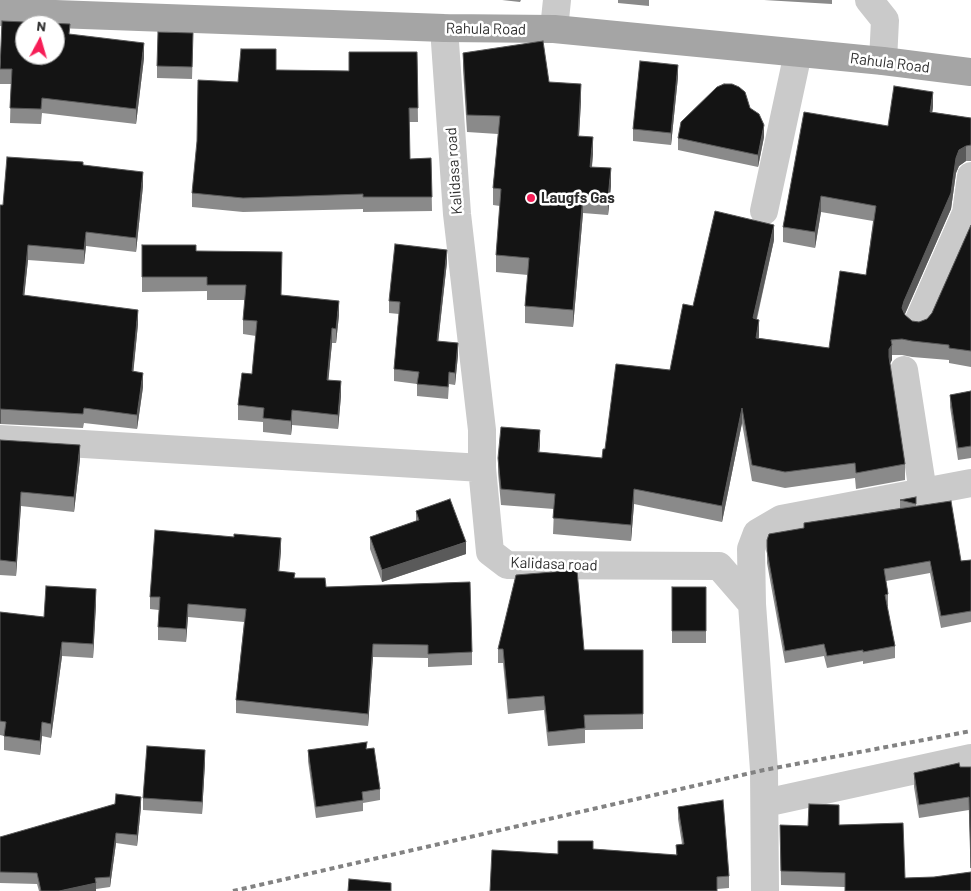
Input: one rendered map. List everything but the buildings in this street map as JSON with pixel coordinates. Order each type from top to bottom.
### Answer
[{"type":"main road","name":"Rahula Road","points":[[0,12],[444,28],[554,29],[883,61],[971,72]]},
{"type":"street","points":[[554,29],[557,0]]},
{"type":"street","points":[[869,0],[885,20],[883,61]]},
{"type":"street","name":"Kalidasa road","points":[[444,28],[457,214],[482,430],[482,468],[490,552],[507,565],[719,566],[752,604]]},
{"type":"street","points":[[764,211],[798,53]]},
{"type":"street","points":[[918,322],[966,213],[971,176]]},
{"type":"street","points":[[904,370],[923,492]]},
{"type":"street","points":[[0,439],[482,468]]},
{"type":"street","points":[[765,891],[765,803],[752,604],[751,549],[757,533],[781,519],[971,483]]},
{"type":"street","points":[[765,803],[971,758]]},
{"type":"railway","points":[[233,891],[764,770],[971,731]]},
{"type":"place","name":"Laugfs Gas","points":[[531,198]]}]
